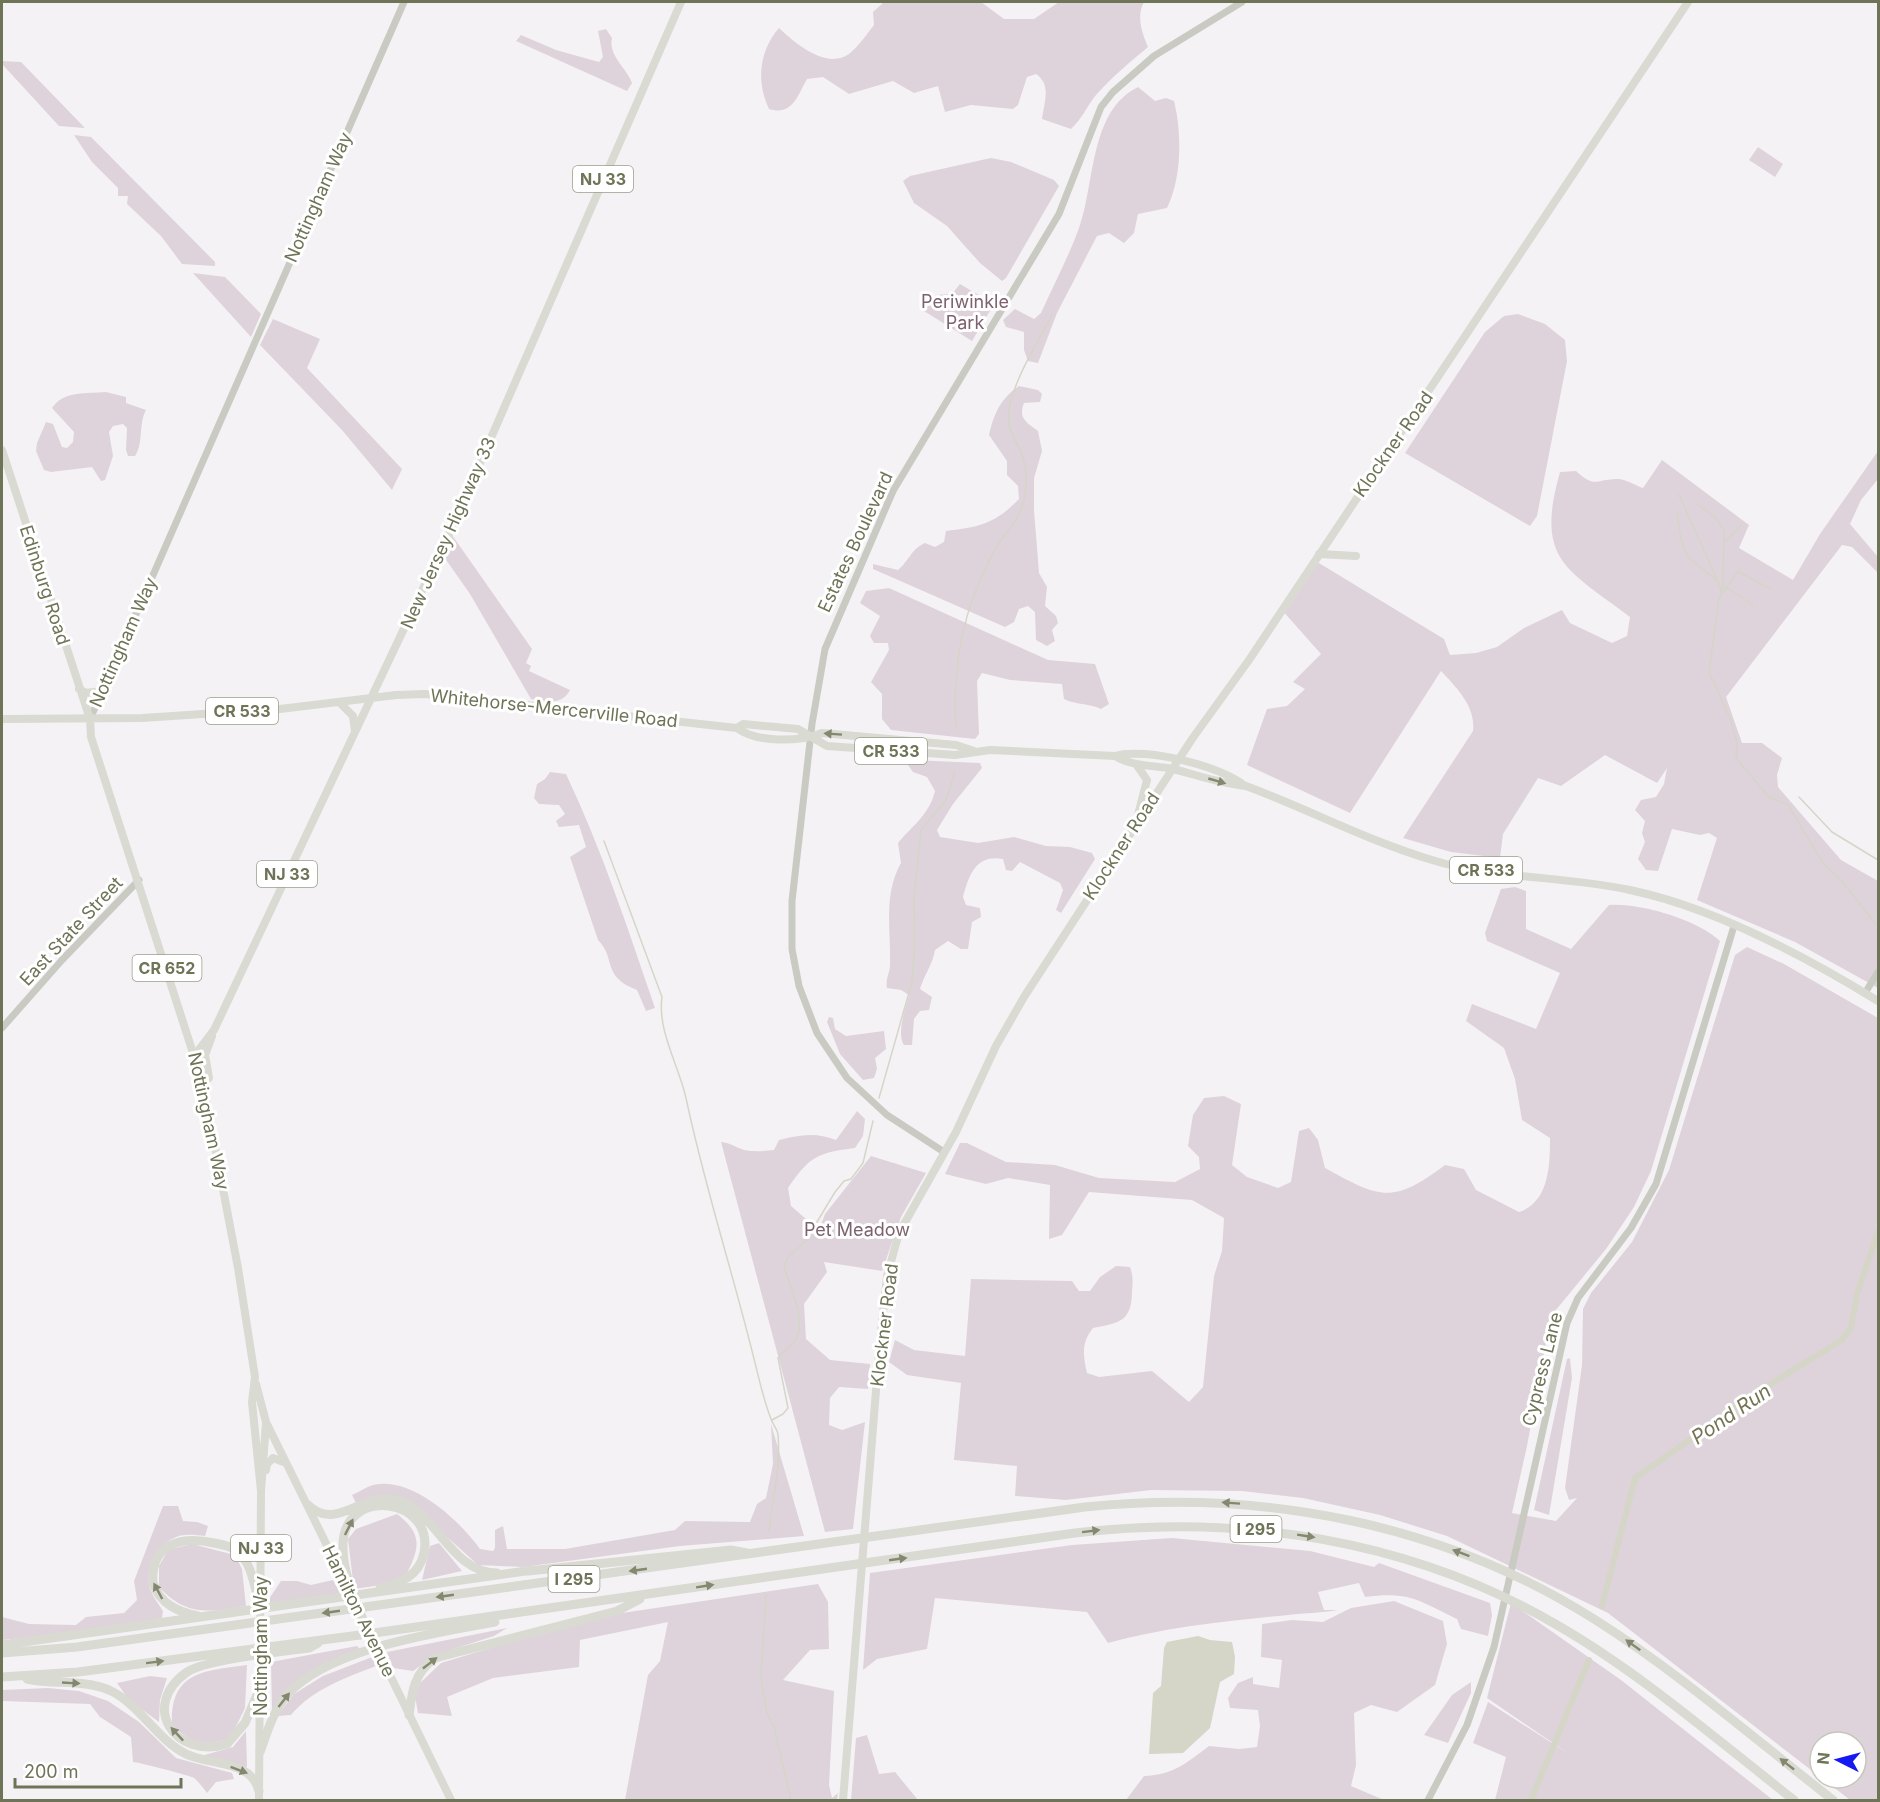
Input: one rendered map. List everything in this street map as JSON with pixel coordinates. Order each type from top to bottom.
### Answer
[{"type":"highway","points":[[308,1505],[317,1514],[328,1516],[368,1501],[392,1498],[409,1504],[474,1568],[501,1574],[731,1550],[759,1554]]},
{"type":"highway","name":"I 295","points":[[2,1653],[77,1647],[1085,1507],[1140,1502],[1250,1504],[1358,1521],[1430,1541],[1478,1559],[1532,1584],[1581,1611],[1650,1658],[1833,1800]]},
{"type":"highway","points":[[364,1622],[348,1579],[344,1539],[349,1524],[359,1513],[372,1506],[388,1504],[402,1509],[414,1518],[422,1531],[424,1548],[420,1564],[409,1577],[385,1590]]},
{"type":"highway","name":"I 295","points":[[227,1657],[309,1648],[325,1639],[401,1634],[616,1599],[1102,1529],[1209,1526],[1315,1537],[1367,1548],[1435,1569],[1492,1591],[1583,1640],[1636,1677],[1794,1800]]},
{"type":"highway","points":[[206,1618],[173,1608],[159,1597],[155,1589],[152,1576],[155,1564],[163,1551],[175,1542],[199,1540],[235,1549],[248,1566],[260,1605]]},
{"type":"highway","points":[[2,1645],[533,1570]]},
{"type":"highway","points":[[409,1715],[414,1683],[422,1669],[435,1658],[617,1611],[647,1595]]},
{"type":"highway","points":[[260,1752],[277,1710],[288,1694],[305,1680],[401,1634]]},
{"type":"highway","points":[[227,1657],[188,1671],[169,1690],[165,1711],[166,1721],[179,1738],[196,1747],[215,1748],[227,1744],[245,1723],[260,1688]]},
{"type":"highway","points":[[2,1677],[227,1657]]},
{"type":"highway","points":[[13,1677],[40,1682],[87,1684],[107,1690],[125,1701],[178,1749],[193,1757],[241,1769],[252,1776],[259,1796]]},
{"type":"main road","name":"New Jersey Highway 33","points":[[195,1055],[214,1030],[453,525],[681,2]]},
{"type":"main road","name":"Klockner Road","points":[[843,1800],[888,1269],[902,1227],[944,1152],[1012,1017],[1059,939],[1178,760],[1249,660],[1688,2]]},
{"type":"main road","name":"Edinburg Road","points":[[2,450],[90,719]]},
{"type":"main road","points":[[1319,554],[1356,556]]},
{"type":"main road","points":[[79,689],[86,693],[102,691]]},
{"type":"main road","name":"Whitehorse-Mercerville Road","points":[[371,698],[411,694],[444,695],[737,728],[743,724],[798,729],[810,738],[822,733],[911,740],[956,745],[974,751],[1115,756],[1132,754],[1178,760],[1223,773],[1246,786]]},
{"type":"main road","name":"CR 533","points":[[2,719],[90,719],[280,709],[371,698]]},
{"type":"main road","points":[[339,702],[353,716],[355,732]]},
{"type":"main road","name":"Nottingham Way","points":[[90,719],[91,736],[203,1084],[238,1268],[255,1377],[252,1402],[261,1491]]},
{"type":"main road","name":"Whitehorse-Mercerville Road","points":[[1115,756],[1133,763],[1172,769],[1246,786],[1433,861],[1630,890],[1701,910],[1806,960],[1878,1001]]},
{"type":"main road","points":[[1133,763],[1147,780],[1136,823]]},
{"type":"main road","points":[[203,1084],[209,1078],[205,1055],[214,1030]]},
{"type":"main road","points":[[255,1377],[266,1422]]},
{"type":"main road","name":"Nottingham Way","points":[[259,1796],[261,1491],[266,1422]]},
{"type":"main road","name":"Hamilton Avenue","points":[[266,1422],[451,1800]]},
{"type":"main road","points":[[261,1491],[269,1460],[276,1458],[288,1464]]},
{"type":"street","name":"Nottingham Way","points":[[90,719],[404,2]]},
{"type":"street","name":"Estates Boulevard","points":[[944,1152],[900,1125],[858,1090],[825,1047],[804,1002],[795,966],[791,916],[810,738],[825,649],[883,510],[1059,214],[1101,107],[1113,92],[1154,56],[1242,2]]},
{"type":"street","name":"East State Street","points":[[2,1028],[62,960],[139,880]]},
{"type":"street","name":"Cypress Lane","points":[[1428,1800],[1454,1752],[1474,1706],[1498,1629],[1567,1323],[1578,1298],[1631,1228],[1656,1184],[1734,926]]},
{"type":"street","points":[[1865,993],[1878,972]]},
{"type":"green space","points":[[884,2],[981,2],[1004,19],[1034,19],[1059,2],[1144,2],[1140,19],[1148,47],[1102,88],[1071,129],[1042,119],[1045,89],[1041,78],[1036,74],[1027,77],[1018,105],[1013,109],[971,105],[945,112],[938,86],[914,93],[893,81],[849,94],[823,77],[807,79],[797,98],[783,110],[769,109],[762,88],[762,67],[767,47],[779,28],[811,53],[831,59],[840,58],[849,54],[874,25],[873,12]]},
{"type":"green space","points":[[606,29],[612,38],[615,56],[630,77],[632,83],[627,91],[516,41],[521,35],[556,50],[599,62],[603,57],[598,31]]},
{"type":"green space","points":[[2,61],[21,62],[85,128],[59,126],[2,64]]},
{"type":"green space","points":[[1138,87],[1155,101],[1166,98],[1174,101],[1179,155],[1172,196],[1167,208],[1138,214],[1134,233],[1124,243],[1109,233],[1097,236],[1057,313],[1038,363],[1028,361],[1024,350],[1024,332],[1006,327],[1003,320],[1015,309],[1034,319],[1041,313],[1079,228],[1102,131],[1110,113],[1122,98]]},
{"type":"green space","points":[[74,135],[91,137],[215,262],[215,266],[182,264],[161,236],[127,204],[128,196],[118,196],[118,188],[92,162]]},
{"type":"green space","points":[[1758,147],[1783,164],[1775,177],[1749,160]]},
{"type":"green space","points":[[991,158],[1011,162],[1054,180],[1059,186],[1006,278],[1002,281],[980,263],[947,226],[914,203],[903,181],[910,176]]},
{"type":"green space","points":[[193,273],[225,277],[261,314],[251,337]]},
{"type":"green space","name":"Periwinkle Park","points":[[960,284],[994,304],[972,341],[924,311],[935,295],[952,294]]},
{"type":"green space","points":[[1518,314],[1545,324],[1565,340],[1567,361],[1537,516],[1530,526],[1405,453],[1485,332],[1504,316]]},
{"type":"green space","points":[[273,319],[320,339],[307,368],[402,469],[392,490],[342,430],[260,345]]},
{"type":"green space","points":[[1019,386],[1038,390],[1042,394],[1040,402],[1024,403],[1022,412],[1027,422],[1038,431],[1042,451],[1034,478],[1039,573],[1047,587],[1045,606],[1056,616],[1058,623],[1052,630],[1055,641],[1047,646],[1036,640],[1035,612],[1028,606],[1019,609],[1014,622],[1005,627],[873,569],[873,564],[898,570],[913,552],[925,543],[935,547],[944,542],[946,531],[986,523],[1002,514],[1019,499],[1018,486],[1007,475],[1007,461],[989,435],[999,407]]},
{"type":"green space","points":[[106,392],[126,397],[126,403],[146,410],[135,456],[128,456],[127,428],[123,424],[113,426],[109,432],[113,456],[105,480],[101,481],[92,467],[51,472],[44,470],[36,451],[46,422],[53,424],[62,447],[67,448],[73,442],[74,432],[52,408],[57,402],[69,396]]},
{"type":"green space","points":[[1878,451],[1878,479],[1861,500],[1850,524],[1878,557],[1878,573],[1852,547],[1842,545],[1726,697],[1742,743],[1762,743],[1782,758],[1777,775],[1778,787],[1841,860],[1878,881],[1878,988],[1795,942],[1697,900],[1717,838],[1709,833],[1700,835],[1672,829],[1658,871],[1646,870],[1638,859],[1645,842],[1642,833],[1645,821],[1635,810],[1641,800],[1656,797],[1664,784],[1667,768],[1657,783],[1605,755],[1561,786],[1538,778],[1503,834],[1500,858],[1451,852],[1403,838],[1473,731],[1472,714],[1464,698],[1441,671],[1350,813],[1247,765],[1267,709],[1287,706],[1305,689],[1293,682],[1321,654],[1281,609],[1314,560],[1444,639],[1450,655],[1476,653],[1497,647],[1524,628],[1562,610],[1570,623],[1612,643],[1627,636],[1630,617],[1573,573],[1554,544],[1551,525],[1553,502],[1560,472],[1576,471],[1587,480],[1595,482],[1616,479],[1643,488],[1662,460],[1749,525],[1739,548],[1793,580],[1820,534]]},
{"type":"green space","points":[[452,535],[532,649],[526,663],[531,666],[529,671],[570,690],[563,698],[554,701],[531,699],[470,594],[442,554]]},
{"type":"green space","points":[[889,588],[1048,660],[1095,664],[1109,704],[1101,709],[1064,699],[1062,684],[1010,680],[982,673],[977,681],[979,734],[975,739],[891,730],[882,719],[882,694],[871,682],[889,650],[888,643],[874,643],[870,636],[880,616],[860,603],[866,591]]},
{"type":"green space","points":[[912,760],[980,763],[982,768],[953,804],[937,830],[940,837],[978,843],[1014,837],[1046,846],[1070,847],[1092,853],[1095,859],[1061,913],[1056,910],[1063,890],[1060,883],[1020,862],[1012,871],[1006,870],[1003,859],[994,858],[980,863],[971,874],[963,897],[966,905],[980,908],[981,917],[972,922],[968,949],[961,949],[948,941],[935,950],[920,989],[932,997],[929,1010],[920,1011],[914,1019],[912,1045],[904,1045],[901,1027],[909,995],[901,990],[887,988],[890,965],[890,900],[895,875],[901,863],[898,843],[925,813],[935,791],[927,777],[913,772],[908,765]]},
{"type":"green space","points":[[550,772],[566,774],[579,803],[614,890],[655,1008],[646,1011],[637,990],[618,979],[604,947],[598,940],[570,857],[586,847],[579,825],[559,827],[556,821],[565,814],[559,805],[539,804],[534,798],[537,784]]},
{"type":"green space","points":[[1515,887],[1526,891],[1526,929],[1571,949],[1609,905],[1636,906],[1668,914],[1698,926],[1720,941],[1651,1171],[1634,1207],[1606,1249],[1551,1316],[1512,1513],[1556,1521],[1577,1498],[1569,1500],[1565,1488],[1582,1365],[1583,1309],[1591,1293],[1632,1242],[1669,1170],[1735,955],[1747,947],[1784,964],[1878,1018],[1878,1800],[1850,1800],[1837,1790],[1868,1790],[1868,1730],[1808,1730],[1808,1768],[1608,1613],[1447,1536],[1380,1515],[1303,1498],[1242,1491],[1151,1490],[1066,1500],[1015,1496],[1017,1466],[954,1460],[961,1383],[907,1375],[889,1362],[895,1340],[914,1350],[965,1356],[971,1279],[1072,1281],[1079,1291],[1090,1291],[1100,1277],[1116,1266],[1130,1267],[1133,1282],[1130,1309],[1123,1319],[1093,1328],[1086,1339],[1084,1349],[1087,1373],[1099,1377],[1152,1371],[1189,1402],[1203,1387],[1214,1276],[1222,1251],[1224,1218],[1192,1200],[1089,1192],[1062,1235],[1049,1239],[1050,1185],[1008,1178],[986,1184],[945,1174],[960,1143],[967,1143],[1006,1162],[1055,1165],[1099,1178],[1175,1182],[1200,1169],[1199,1157],[1188,1146],[1193,1115],[1204,1098],[1224,1096],[1241,1104],[1232,1165],[1247,1177],[1278,1188],[1291,1182],[1299,1131],[1309,1128],[1318,1140],[1325,1168],[1373,1191],[1386,1193],[1412,1187],[1445,1165],[1464,1169],[1476,1190],[1519,1212],[1529,1207],[1542,1192],[1546,1182],[1550,1138],[1522,1120],[1515,1079],[1504,1048],[1466,1021],[1472,1004],[1536,1029],[1560,973],[1487,941],[1485,933],[1501,889]]},
{"type":"green space","points":[[829,1017],[833,1018],[835,1029],[846,1036],[884,1031],[886,1049],[875,1058],[877,1069],[874,1078],[863,1080],[840,1054],[827,1022]]},
{"type":"green space","name":"Pet Meadow","points":[[857,1111],[865,1119],[863,1136],[855,1148],[823,1154],[816,1158],[802,1169],[788,1188],[791,1206],[806,1219],[809,1238],[815,1227],[820,1227],[825,1214],[871,1156],[926,1173],[901,1217],[882,1271],[824,1262],[827,1272],[804,1304],[806,1339],[830,1360],[870,1364],[868,1389],[839,1387],[830,1398],[829,1425],[842,1430],[865,1422],[853,1529],[825,1532],[721,1142],[744,1150],[759,1151],[774,1150],[779,1140],[801,1136],[814,1135],[836,1140]]},
{"type":"green space","points":[[1570,1358],[1572,1378],[1549,1515],[1534,1510],[1567,1359]]},
{"type":"green space","points":[[771,1424],[804,1536],[680,1546],[523,1567],[478,1565],[405,1499],[356,1503],[352,1495],[373,1485],[388,1484],[403,1487],[434,1503],[448,1514],[480,1549],[493,1551],[495,1530],[503,1526],[507,1549],[565,1549],[675,1530],[685,1521],[750,1522],[757,1504],[766,1498],[773,1464]]},
{"type":"green space","points":[[163,1506],[178,1506],[183,1521],[208,1526],[205,1536],[184,1535],[172,1539],[161,1548],[152,1562],[149,1584],[163,1611],[162,1618],[77,1633],[2,1640],[2,1617],[29,1624],[76,1625],[86,1617],[124,1613],[137,1600],[134,1581]]},
{"type":"green space","points":[[397,1514],[415,1535],[416,1549],[406,1575],[381,1585],[354,1589],[348,1539],[356,1529]]},
{"type":"green space","points":[[1172,1538],[1310,1551],[1374,1567],[1379,1563],[1490,1603],[1492,1615],[1488,1636],[1461,1629],[1457,1619],[1413,1599],[1392,1595],[1365,1597],[1359,1583],[1318,1592],[1324,1610],[1338,1610],[1197,1625],[1108,1643],[1087,1612],[935,1598],[927,1649],[877,1659],[863,1670],[870,1573],[1072,1545]]},
{"type":"green space","points":[[439,1543],[462,1571],[422,1580],[430,1546]]},
{"type":"green space","points":[[192,1544],[235,1555],[242,1569],[246,1606],[210,1611],[189,1608],[169,1597],[159,1587],[159,1566],[168,1550]]},
{"type":"green space","points":[[333,1580],[341,1594],[269,1605],[269,1599],[281,1581],[297,1581],[311,1585]]},
{"type":"green space","points":[[818,1584],[828,1602],[829,1649],[810,1650],[783,1680],[834,1691],[829,1785],[832,1798],[838,1793],[837,1800],[625,1800],[648,1675],[660,1661],[668,1622],[580,1640],[579,1667],[493,1678],[447,1697],[452,1716],[418,1713],[415,1696],[420,1683],[441,1663],[588,1618]]},
{"type":"green space","points":[[1394,1601],[1443,1621],[1447,1644],[1435,1685],[1397,1712],[1371,1705],[1354,1713],[1356,1765],[1351,1786],[1384,1800],[1126,1800],[1144,1776],[1172,1771],[1209,1746],[1239,1749],[1257,1747],[1260,1726],[1258,1710],[1230,1708],[1228,1698],[1238,1683],[1253,1677],[1253,1684],[1279,1688],[1282,1660],[1261,1657],[1262,1624],[1292,1620],[1323,1622],[1351,1608]]},
{"type":"green space","points":[[1511,1603],[1621,1680],[1773,1800],[1495,1800],[1506,1757],[1473,1743],[1488,1702],[1569,1754],[1487,1698]]},
{"type":"green space","points":[[507,1628],[494,1636],[435,1655],[413,1671],[393,1668],[387,1652]]},
{"type":"green space","points":[[357,1646],[361,1650],[321,1667],[272,1710],[271,1662]]},
{"type":"green space","points":[[372,1657],[376,1666],[319,1691],[291,1715],[277,1716],[294,1694],[323,1676]]},
{"type":"green space","points":[[247,1665],[245,1708],[230,1739],[211,1743],[192,1741],[172,1725],[173,1707],[177,1694],[184,1684],[204,1672]]},
{"type":"green space","points":[[150,1676],[167,1678],[160,1700],[159,1722],[129,1700],[117,1683]]},
{"type":"green space","points":[[1471,1682],[1471,1693],[1448,1743],[1424,1735],[1452,1695]]},
{"type":"green space","points":[[48,1688],[79,1691],[108,1701],[139,1722],[176,1758],[232,1773],[234,1779],[216,1782],[207,1793],[194,1778],[133,1762],[131,1737],[100,1717],[90,1704],[2,1701],[2,1690]]},
{"type":"green space","points":[[246,1731],[247,1767],[201,1756],[233,1747]]},
{"type":"green space","points":[[867,1735],[879,1774],[895,1772],[918,1800],[851,1800],[856,1738]]},
{"type":"shaded area","points":[[1198,1636],[1210,1640],[1232,1642],[1235,1657],[1234,1674],[1220,1682],[1210,1728],[1183,1753],[1149,1754],[1153,1693],[1161,1686],[1164,1648],[1167,1642]]},
{"type":"waterway","points":[[956,729],[958,659],[968,614],[984,571],[995,549],[1017,518],[1025,494],[1025,466],[1009,424],[1012,398],[1023,368],[1052,315]]},
{"type":"waterway","points":[[1679,495],[1721,588],[1721,593]]},
{"type":"waterway","points":[[1697,504],[1715,517],[1724,530],[1723,590],[1729,589],[1754,606]]},
{"type":"waterway","points":[[1677,514],[1681,540],[1688,557],[1718,581]]},
{"type":"waterway","points":[[1725,542],[1741,525]]},
{"type":"waterway","points":[[1770,589],[1738,571],[1719,598],[1709,672],[1730,718],[1737,743],[1736,758],[1769,797],[1788,805],[1823,863],[1842,881],[1878,927]]},
{"type":"waterway","points":[[879,1098],[912,982],[915,945],[914,899],[921,830],[946,800],[955,772]]},
{"type":"waterway","points":[[1799,797],[1832,832],[1878,860]]},
{"type":"waterway","points":[[604,841],[662,997],[661,1010],[666,1035],[683,1086],[763,1395],[778,1433],[777,1471],[769,1531]]},
{"type":"waterway","points":[[772,1420],[788,1408],[778,1358],[795,1341],[799,1324],[799,1314],[784,1266],[788,1257],[805,1242],[835,1192],[844,1181],[851,1179],[863,1163],[873,1121]]},
{"type":"waterway","name":"Pond Run","points":[[1602,1606],[1635,1478],[1764,1388],[1842,1340],[1851,1328],[1857,1294],[1878,1232]]},
{"type":"waterway","points":[[766,1595],[761,1675],[766,1710],[774,1727],[791,1800]]},
{"type":"waterway","name":"Pond Run","points":[[1531,1800],[1589,1660]]}]
